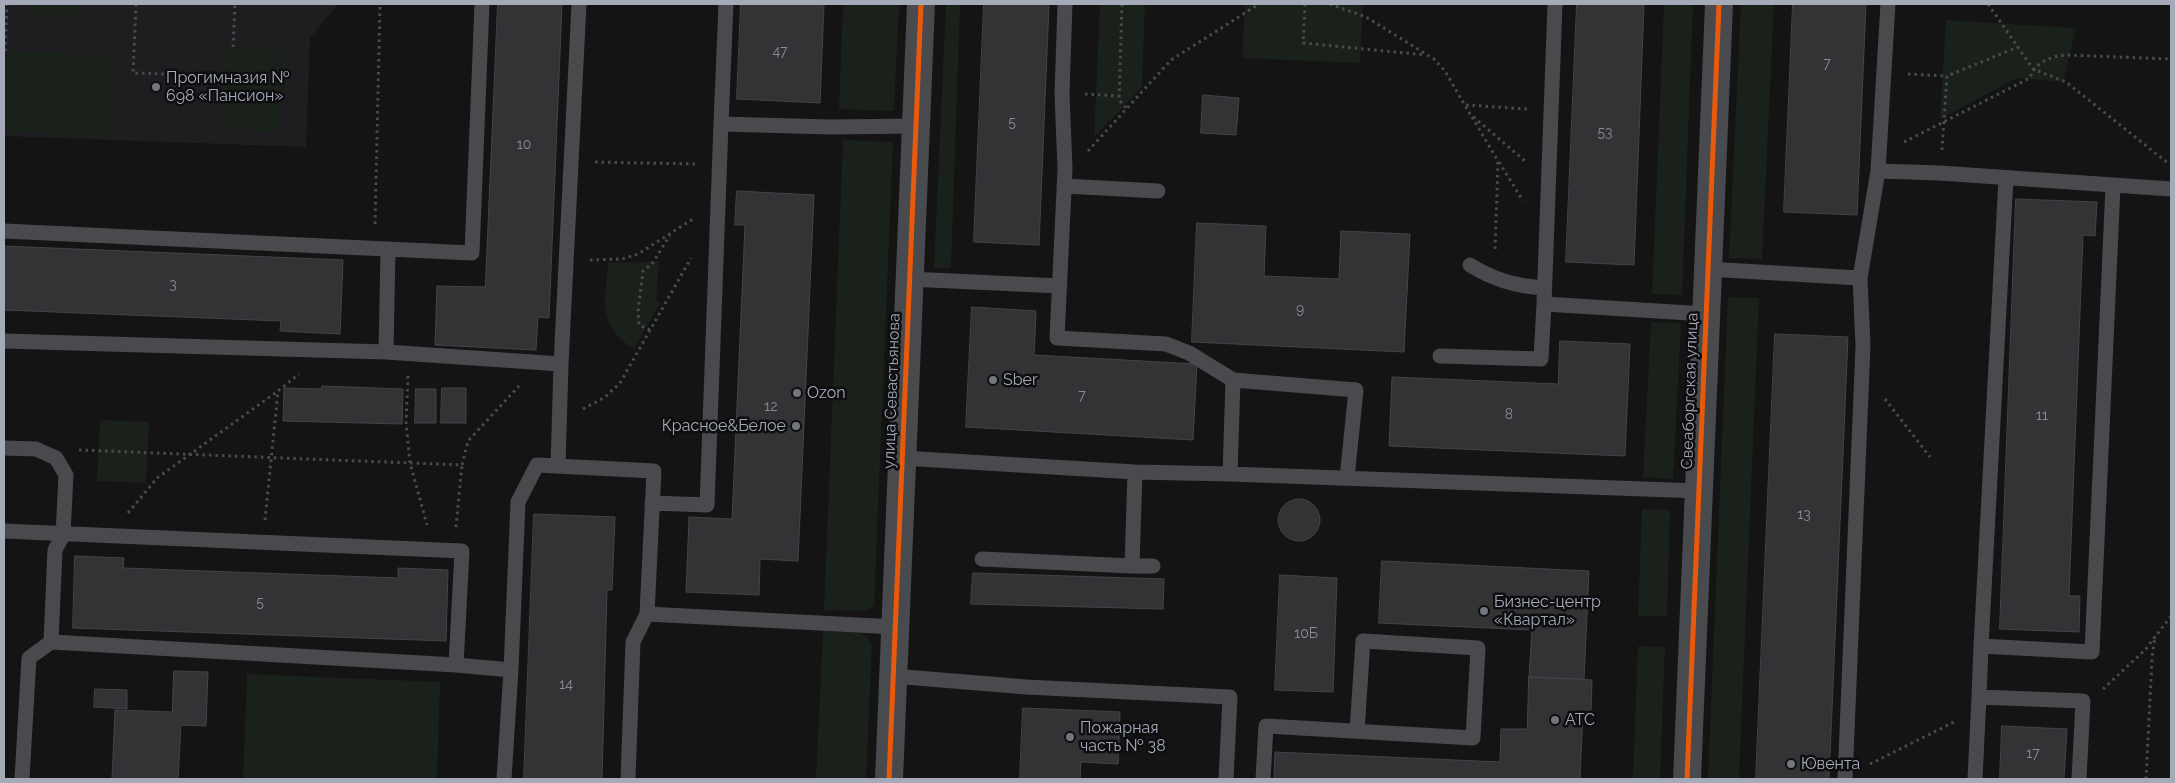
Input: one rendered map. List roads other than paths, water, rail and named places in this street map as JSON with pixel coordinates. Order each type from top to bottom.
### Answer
[{"type":"street","name":"улица Севастьянова","points":[[889,779],[921,4]]},
{"type":"street","name":"Свеаборгская улица","points":[[1687,779],[1719,4]]},
{"type":"lane","points":[[4,231],[472,253],[482,4]]},
{"type":"lane","points":[[558,466],[561,364],[579,4]]},
{"type":"lane","points":[[652,503],[707,505],[726,4]]},
{"type":"lane","points":[[1065,4],[1062,93],[1065,169],[1058,338],[1166,344],[1189,353],[1233,380],[1356,390],[1347,478]]},
{"type":"lane","points":[[1440,356],[1541,359],[1556,4]]},
{"type":"lane","points":[[1845,778],[1863,346],[1860,278],[1878,171],[1888,4]]},
{"type":"lane","points":[[721,124],[830,128],[915,126]]},
{"type":"lane","points":[[1878,171],[1940,173],[2171,189]]},
{"type":"lane","points":[[1975,779],[2006,178]]},
{"type":"lane","points":[[1064,186],[1158,190]]},
{"type":"lane","points":[[1981,646],[2092,652],[2113,186]]},
{"type":"lane","points":[[381,250],[386,352]]},
{"type":"lane","points":[[1470,264],[1485,274],[1517,286],[1544,288]]},
{"type":"lane","points":[[1708,269],[1860,278]]},
{"type":"lane","points":[[909,279],[1060,286]]},
{"type":"lane","points":[[1544,304],[1706,314]]},
{"type":"lane","points":[[4,341],[386,352],[561,364]]},
{"type":"lane","points":[[1230,474],[1233,380]]},
{"type":"lane","points":[[4,448],[36,449],[56,458],[66,475],[63,535],[55,550],[51,642]]},
{"type":"lane","points":[[902,458],[1135,472],[1698,491]]},
{"type":"lane","points":[[504,779],[518,502],[537,465],[654,471],[646,614],[633,642],[628,779]]},
{"type":"lane","points":[[1132,566],[1135,472]]},
{"type":"lane","points":[[4,531],[462,551],[456,665]]},
{"type":"lane","points":[[982,559],[1153,566]]},
{"type":"lane","points":[[646,614],[895,627]]},
{"type":"lane","points":[[1263,779],[1266,726],[1473,738],[1478,648],[1363,641],[1357,731]]},
{"type":"lane","points":[[22,779],[29,658],[51,642],[456,665],[511,670]]},
{"type":"lane","points":[[893,676],[1026,687],[1230,697],[1226,779]]},
{"type":"lane","points":[[1978,704],[2083,702],[2080,779]]},
{"type":"place","name":"Прогимназия № 698 «Пансион»","points":[[156,87]]},
{"type":"place","name":"Sber","points":[[993,380]]},
{"type":"place","name":"Ozon","points":[[797,393]]},
{"type":"place","name":"Красное&Белое","points":[[796,426]]},
{"type":"place","name":"Бизнес-центр «Квартал»","points":[[1484,611]]},
{"type":"place","name":"АТС","points":[[1555,720]]},
{"type":"place","name":"Пожарная часть № 38","points":[[1070,737]]},
{"type":"place","name":"Ювента","points":[[1791,764]]}]
